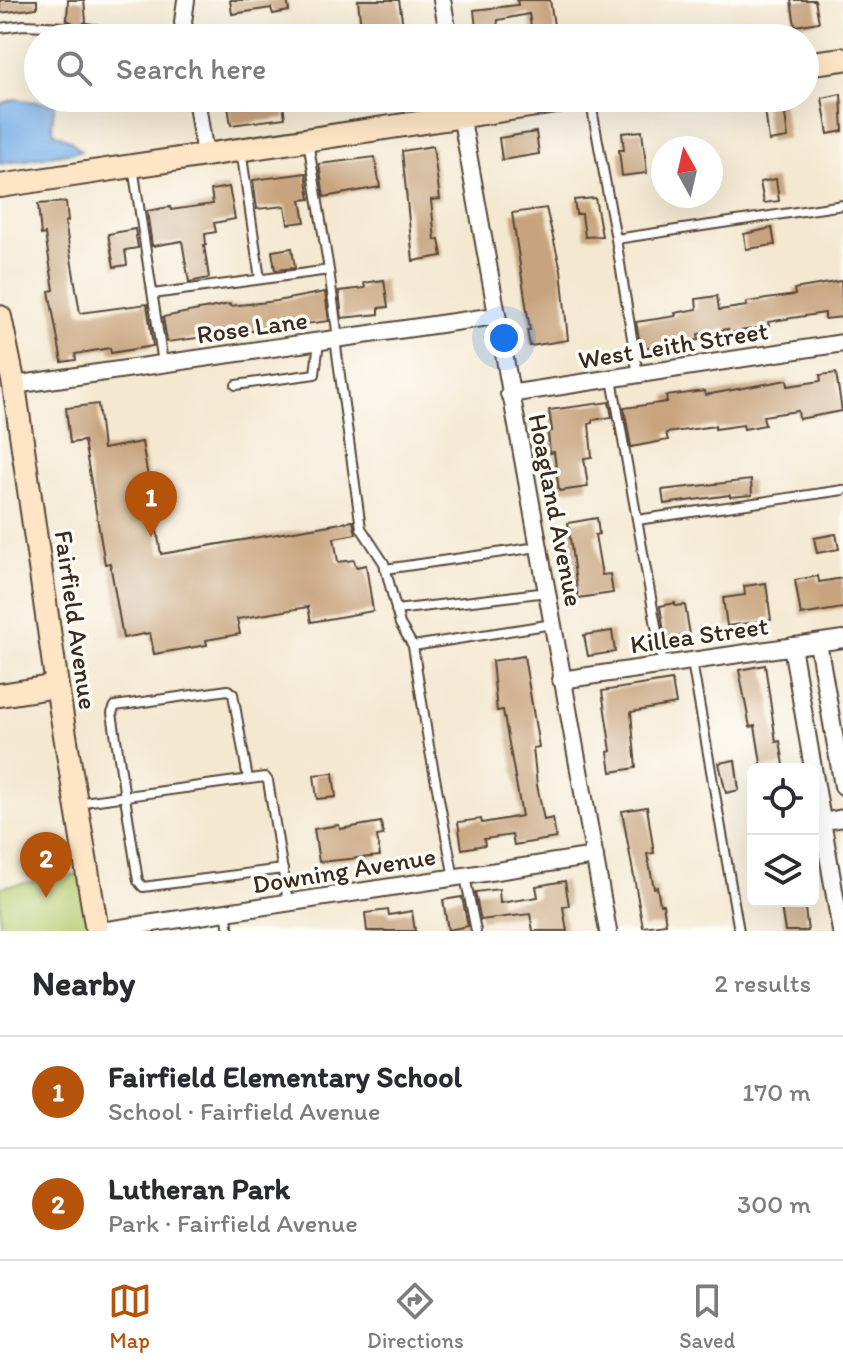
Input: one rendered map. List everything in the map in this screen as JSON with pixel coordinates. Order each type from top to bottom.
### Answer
[{"type":"street","points":[[183,24],[186,0]]},
{"type":"street","points":[[442,0],[446,24]]},
{"type":"street","points":[[819,62],[843,59]]},
{"type":"street","points":[[198,112],[205,155]]},
{"type":"street","points":[[0,186],[307,140],[437,112]]},
{"type":"street","name":"Hoagland Avenue","points":[[461,112],[509,394],[548,592],[561,680],[608,931]]},
{"type":"street","name":"Rose Lane","points":[[14,385],[496,316]]},
{"type":"street","name":"Fairfield Avenue","points":[[0,317],[4,355],[14,385],[75,803],[99,931]]},
{"type":"street","name":"West Leith Street","points":[[509,394],[843,343]]},
{"type":"street","name":"Killea Street","points":[[561,680],[843,639]]},
{"type":"street","points":[[818,643],[843,786]]},
{"type":"street","points":[[792,646],[822,822],[836,861],[841,931]]},
{"type":"street","points":[[0,695],[57,686]]},
{"type":"street","points":[[822,822],[843,818]]},
{"type":"street","name":"Downing Avenue","points":[[99,931],[595,856]]},
{"type":"lane","points":[[0,28],[24,25]]},
{"type":"lane","points":[[593,112],[638,375]]},
{"type":"lane","points":[[307,140],[329,270],[331,340],[361,528],[384,563],[400,624],[413,646],[429,746],[476,931]]},
{"type":"lane","points":[[241,150],[260,279]]},
{"type":"lane","points":[[133,166],[163,364]]},
{"type":"lane","points":[[616,239],[843,205]]},
{"type":"lane","points":[[153,294],[329,270]]},
{"type":"lane","points":[[236,385],[315,374],[331,340]]},
{"type":"lane","points":[[612,379],[663,665]]},
{"type":"lane","points":[[637,520],[843,490]]},
{"type":"lane","points":[[385,569],[538,547]]},
{"type":"lane","points":[[396,610],[548,592]]},
{"type":"lane","points":[[413,646],[553,624]]},
{"type":"lane","points":[[691,661],[739,931]]},
{"type":"lane","points":[[248,779],[233,694],[228,690],[115,706],[112,713],[124,796],[138,881],[143,887],[283,869]]},
{"type":"lane","points":[[75,803],[265,777],[288,903]]},
{"type":"lane","points":[[226,912],[229,931]]},
{"type":"green space","points":[[88,873],[98,931],[0,931],[0,887]]},
{"type":"water","points":[[15,99],[24,100],[24,112],[54,112],[54,133],[70,140],[81,151],[0,164],[0,104]]},
{"type":"building","points":[[0,0],[37,0],[37,8],[0,13]]},
{"type":"building","points":[[68,0],[84,0],[86,21],[73,24],[67,20]]},
{"type":"building","points":[[230,0],[287,0],[289,11],[273,14],[271,8],[232,14]]},
{"type":"building","points":[[358,0],[399,0],[403,24],[361,24]]},
{"type":"building","points":[[517,0],[550,0],[554,24],[531,24],[529,14],[498,20],[498,24],[476,24],[474,10],[518,5]]},
{"type":"building","points":[[791,0],[815,0],[819,22],[795,24]]},
{"type":"building","points":[[841,94],[843,131],[828,134],[822,98]]},
{"type":"building","points":[[229,112],[284,112],[285,118],[231,125]]},
{"type":"building","points":[[765,112],[785,112],[788,138],[769,141]]},
{"type":"building","points":[[642,131],[647,173],[622,176],[619,150],[624,150],[622,133]]},
{"type":"building","points":[[536,132],[539,154],[502,160],[499,138]]},
{"type":"building","points":[[433,146],[440,199],[431,200],[435,240],[439,239],[442,256],[413,261],[402,151]]},
{"type":"building","points":[[375,157],[380,187],[324,197],[319,164]]},
{"type":"building","points":[[306,173],[310,199],[301,200],[305,222],[288,224],[285,206],[257,209],[253,180]]},
{"type":"building","points":[[776,179],[779,201],[764,203],[760,182]]},
{"type":"building","points":[[229,187],[235,219],[214,223],[216,232],[205,234],[209,278],[189,282],[182,241],[152,246],[147,211],[213,204],[211,190]]},
{"type":"building","points":[[595,198],[602,236],[585,237],[582,214],[576,214],[574,200]]},
{"type":"building","points":[[66,202],[68,221],[65,222],[80,313],[147,304],[153,346],[111,353],[110,348],[75,354],[76,360],[62,362],[49,291],[54,290],[45,234],[41,235],[38,204]]},
{"type":"building","points":[[546,208],[561,270],[568,340],[530,346],[512,213]]},
{"type":"building","points":[[772,228],[775,245],[746,249],[744,234]]},
{"type":"building","points":[[135,229],[138,248],[125,250],[127,265],[114,267],[108,234]]},
{"type":"building","points":[[292,248],[295,268],[275,270],[272,251]]},
{"type":"building","points":[[384,280],[388,307],[379,308],[379,314],[342,318],[339,291],[365,288],[364,283]]},
{"type":"building","points":[[841,281],[843,317],[825,319],[825,313],[792,318],[768,322],[769,326],[729,333],[728,329],[698,334],[699,340],[641,348],[636,322],[676,316],[675,313],[697,309],[696,299],[717,296],[719,310],[747,306],[746,302],[795,295],[794,289]]},
{"type":"building","points":[[325,292],[329,321],[167,342],[163,317],[230,304],[277,301]]},
{"type":"building","points":[[836,373],[842,411],[799,419],[798,411],[763,416],[765,425],[744,429],[743,425],[715,429],[715,426],[666,433],[668,440],[631,447],[624,408],[667,402],[666,396],[704,391],[705,395],[787,380],[788,386],[821,381],[820,375]]},
{"type":"building","points":[[609,402],[612,417],[592,420],[589,424],[592,457],[584,458],[588,487],[559,491],[554,452],[550,453],[548,432],[552,431],[549,410]]},
{"type":"building","points":[[98,404],[103,449],[142,442],[161,554],[353,521],[356,534],[334,538],[338,562],[354,560],[356,567],[366,565],[373,611],[311,622],[308,607],[237,619],[240,634],[206,640],[207,645],[154,654],[150,633],[123,638],[110,563],[105,564],[84,441],[70,443],[66,408]]},
{"type":"building","points":[[751,480],[752,495],[664,504],[662,490]]},
{"type":"building","points":[[597,518],[599,534],[595,535],[602,575],[610,574],[613,593],[578,598],[568,523]]},
{"type":"building","points":[[836,534],[839,549],[817,553],[814,538]]},
{"type":"building","points":[[818,576],[819,582],[843,578],[843,608],[801,615],[795,580]]},
{"type":"building","points":[[766,583],[771,620],[727,626],[723,598],[745,595],[744,586]]},
{"type":"building","points":[[675,603],[675,606],[685,605],[690,635],[665,639],[660,606]]},
{"type":"building","points":[[612,631],[615,652],[588,656],[584,635]]},
{"type":"building","points":[[524,656],[539,747],[533,748],[537,785],[544,820],[553,818],[556,838],[514,845],[512,835],[484,839],[485,845],[462,849],[458,822],[481,819],[482,823],[522,816],[503,710],[497,711],[492,661]]},
{"type":"building","points":[[765,665],[776,742],[780,741],[784,763],[761,763],[755,726],[750,727],[739,670]]},
{"type":"building","points":[[672,680],[676,704],[631,712],[636,768],[611,772],[602,691]]},
{"type":"building","points":[[735,760],[739,790],[726,793],[719,763]]},
{"type":"building","points":[[333,773],[336,797],[317,799],[314,775]]},
{"type":"building","points":[[647,807],[654,853],[647,854],[666,924],[643,927],[622,811]]},
{"type":"building","points":[[381,822],[383,835],[377,836],[380,856],[319,862],[314,829],[339,825],[340,829]]},
{"type":"building","points":[[565,881],[569,906],[563,907],[567,931],[533,931],[530,914],[481,920],[475,892],[499,889],[500,903],[538,897],[536,886]]},
{"type":"building","points":[[462,897],[468,926],[448,930],[443,900]]},
{"type":"building","points":[[781,907],[805,907],[808,931],[785,931]]},
{"type":"building","points":[[388,910],[389,915],[412,911],[415,931],[367,931],[365,913]]},
{"type":"place","name":"Fairfield Elementary School","points":[[151,537]]},
{"type":"place","name":"Lutheran Park","points":[[46,898]]}]
